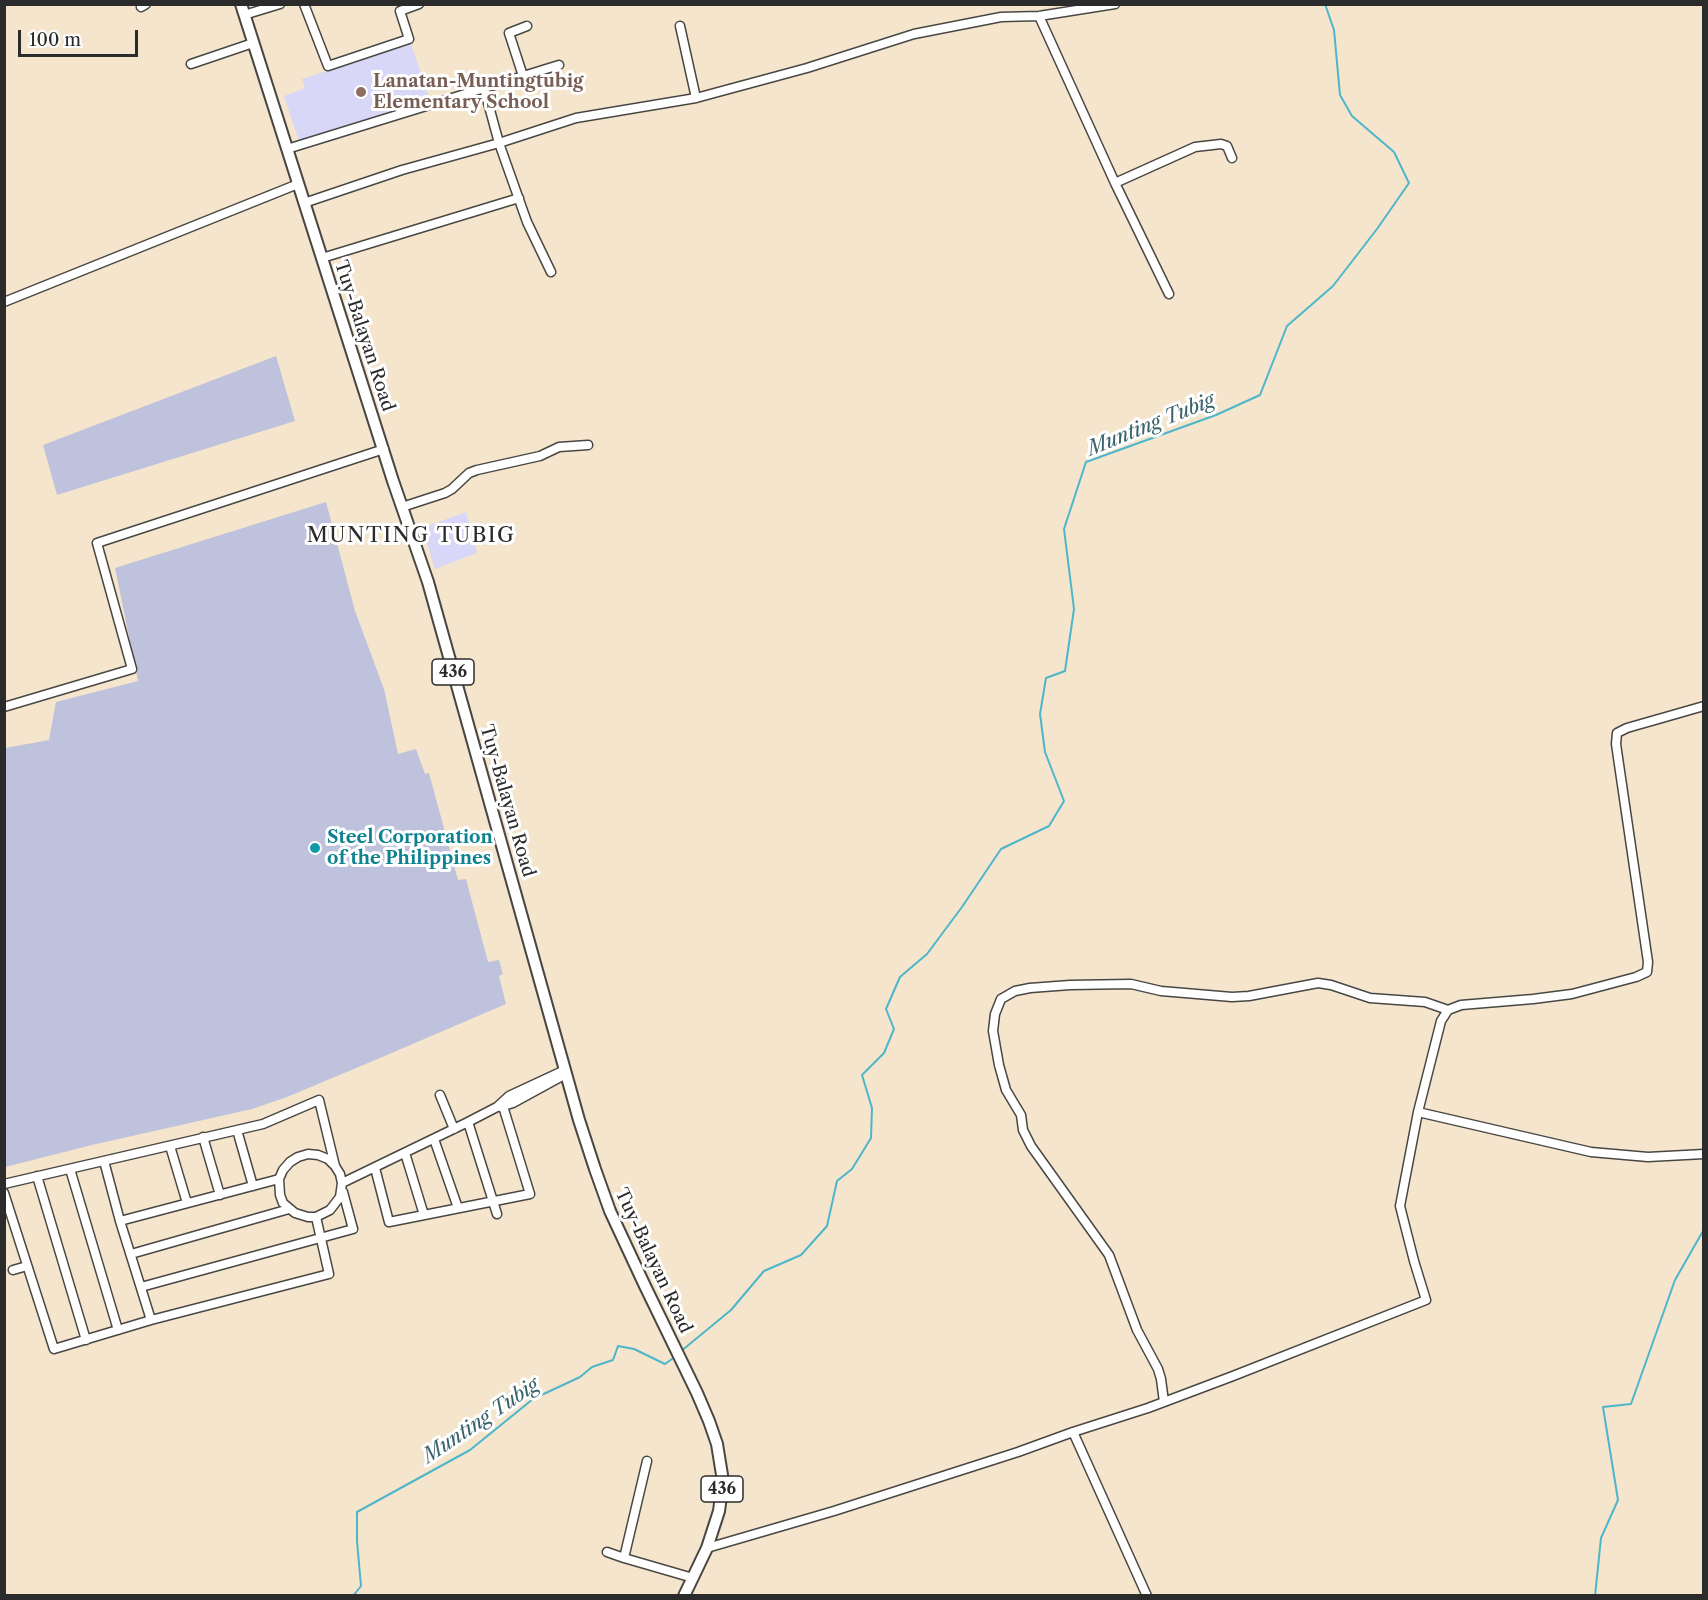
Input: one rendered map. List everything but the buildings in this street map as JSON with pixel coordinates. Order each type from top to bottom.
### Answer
[{"type":"main road","name":"Tuy-Balayan Road","points":[[242,10],[428,582],[594,1169],[610,1211],[714,1434],[723,1481],[719,1511],[707,1548],[684,1596]]},
{"type":"street","points":[[242,10],[280,4]]},
{"type":"street","points":[[304,4],[328,66],[409,39],[400,11],[419,4]]},
{"type":"street","points":[[1027,4],[1035,16],[1169,294]]},
{"type":"street","points":[[304,203],[402,170],[499,143],[576,118],[696,98],[807,68],[914,34],[1001,17],[1035,16],[1115,4]]},
{"type":"street","points":[[523,76],[509,33],[527,26]]},
{"type":"street","points":[[680,26],[696,98]]},
{"type":"street","points":[[191,64],[252,43]]},
{"type":"street","points":[[287,149],[559,65]]},
{"type":"street","points":[[484,88],[499,143],[527,222],[551,272]]},
{"type":"street","points":[[1115,183],[1195,147],[1221,144],[1227,146],[1232,158]]},
{"type":"street","points":[[4,302],[298,184]]},
{"type":"street","points":[[322,258],[519,198]]},
{"type":"street","points":[[402,507],[445,493],[477,470],[540,456],[560,447],[588,445]]},
{"type":"street","points":[[4,706],[132,669],[97,543],[384,449]]},
{"type":"street","points":[[707,1548],[1018,1452],[1164,1402],[1426,1300],[1400,1206],[1441,1021],[1448,1010],[1461,1005],[1572,994],[1647,972],[1648,962],[1616,744],[1617,733],[1627,728],[1704,706]]},
{"type":"street","points":[[1164,1402],[1158,1369],[1137,1330],[1108,1255],[1031,1146],[1023,1130],[1021,1115],[1006,1090],[993,1031],[995,1014],[1001,999],[1015,991],[1070,985],[1131,984],[1161,991],[1232,997],[1250,996],[1318,983],[1370,998],[1425,1002],[1448,1010]]},
{"type":"street","points":[[141,1287],[353,1229],[342,1186],[340,1174],[335,1166],[328,1159],[318,1155],[308,1154],[298,1157],[283,1170],[279,1179],[280,1195],[289,1209],[301,1216],[316,1217],[336,1204],[342,1186],[375,1167],[500,1106],[509,1096],[566,1072]]},
{"type":"street","points":[[440,1095],[454,1129]]},
{"type":"street","points":[[4,1184],[263,1124],[320,1100],[335,1166]]},
{"type":"street","points":[[375,1167],[388,1222],[530,1194],[500,1106]]},
{"type":"street","points":[[1419,1112],[1591,1152],[1648,1157],[1704,1154]]},
{"type":"street","points":[[468,1122],[497,1214]]},
{"type":"street","points":[[237,1130],[253,1186]]},
{"type":"street","points":[[203,1137],[220,1195]]},
{"type":"street","points":[[434,1139],[458,1208]]},
{"type":"street","points":[[170,1146],[187,1203]]},
{"type":"street","points":[[405,1153],[424,1215]]},
{"type":"street","points":[[104,1161],[151,1320]]},
{"type":"street","points":[[69,1169],[118,1330]]},
{"type":"street","points":[[37,1176],[86,1340]]},
{"type":"street","points":[[120,1221],[279,1179]]},
{"type":"street","points":[[4,1193],[54,1349],[151,1320],[329,1274],[316,1217]]},
{"type":"street","points":[[131,1254],[289,1209]]},
{"type":"street","points":[[13,1270],[27,1266]]},
{"type":"street","points":[[1073,1432],[1147,1596]]},
{"type":"street","points":[[624,1558],[647,1461]]},
{"type":"street","points":[[607,1552],[693,1578]]},
{"type":"shaded area","name":"Lanatan-Muntingtubig Elementary School","points":[[411,44],[430,99],[300,144],[284,96],[305,88],[302,79]]},
{"type":"shaded area","points":[[276,356],[295,421],[57,495],[43,445]]},
{"type":"shaded area","name":"Steel Corporation of the Philippines","points":[[326,502],[355,611],[384,689],[398,754],[416,749],[425,774],[429,773],[458,880],[466,879],[488,962],[499,960],[503,974],[499,976],[506,1004],[287,1097],[252,1109],[5,1167],[5,748],[49,740],[56,702],[138,681],[115,568]]},
{"type":"shaded area","points":[[466,512],[477,553],[435,569],[422,528]]},
{"type":"waterway","name":"Munting Tubig","points":[[680,1352],[731,1310],[764,1271],[801,1255],[827,1226],[837,1181],[852,1169],[871,1138],[872,1108],[862,1075],[884,1053],[894,1029],[886,1009],[900,977],[927,954],[1001,849],[1049,826],[1064,801],[1045,752],[1040,714],[1046,678],[1065,671],[1074,609],[1064,529],[1086,462],[1216,415],[1260,395],[1287,326],[1333,286],[1409,183],[1394,152],[1352,116],[1340,95],[1334,30],[1325,4]]},
{"type":"waterway","points":[[1595,1596],[1601,1538],[1618,1500],[1603,1407],[1631,1404],[1675,1280],[1704,1227]]},
{"type":"waterway","name":"Munting Tubig","points":[[353,1596],[361,1586],[357,1512],[470,1450],[533,1399],[580,1377],[592,1367],[613,1360],[618,1346],[634,1349],[665,1364],[676,1356]]},
{"type":"place","name":"Lanatan-Muntingtubig Elementary School","points":[[361,92]]},
{"type":"place","name":"Steel Corporation of the Philippines","points":[[315,848]]},
{"type":"district","name":"MUNTING TUBIG","points":[[411,536]]}]
